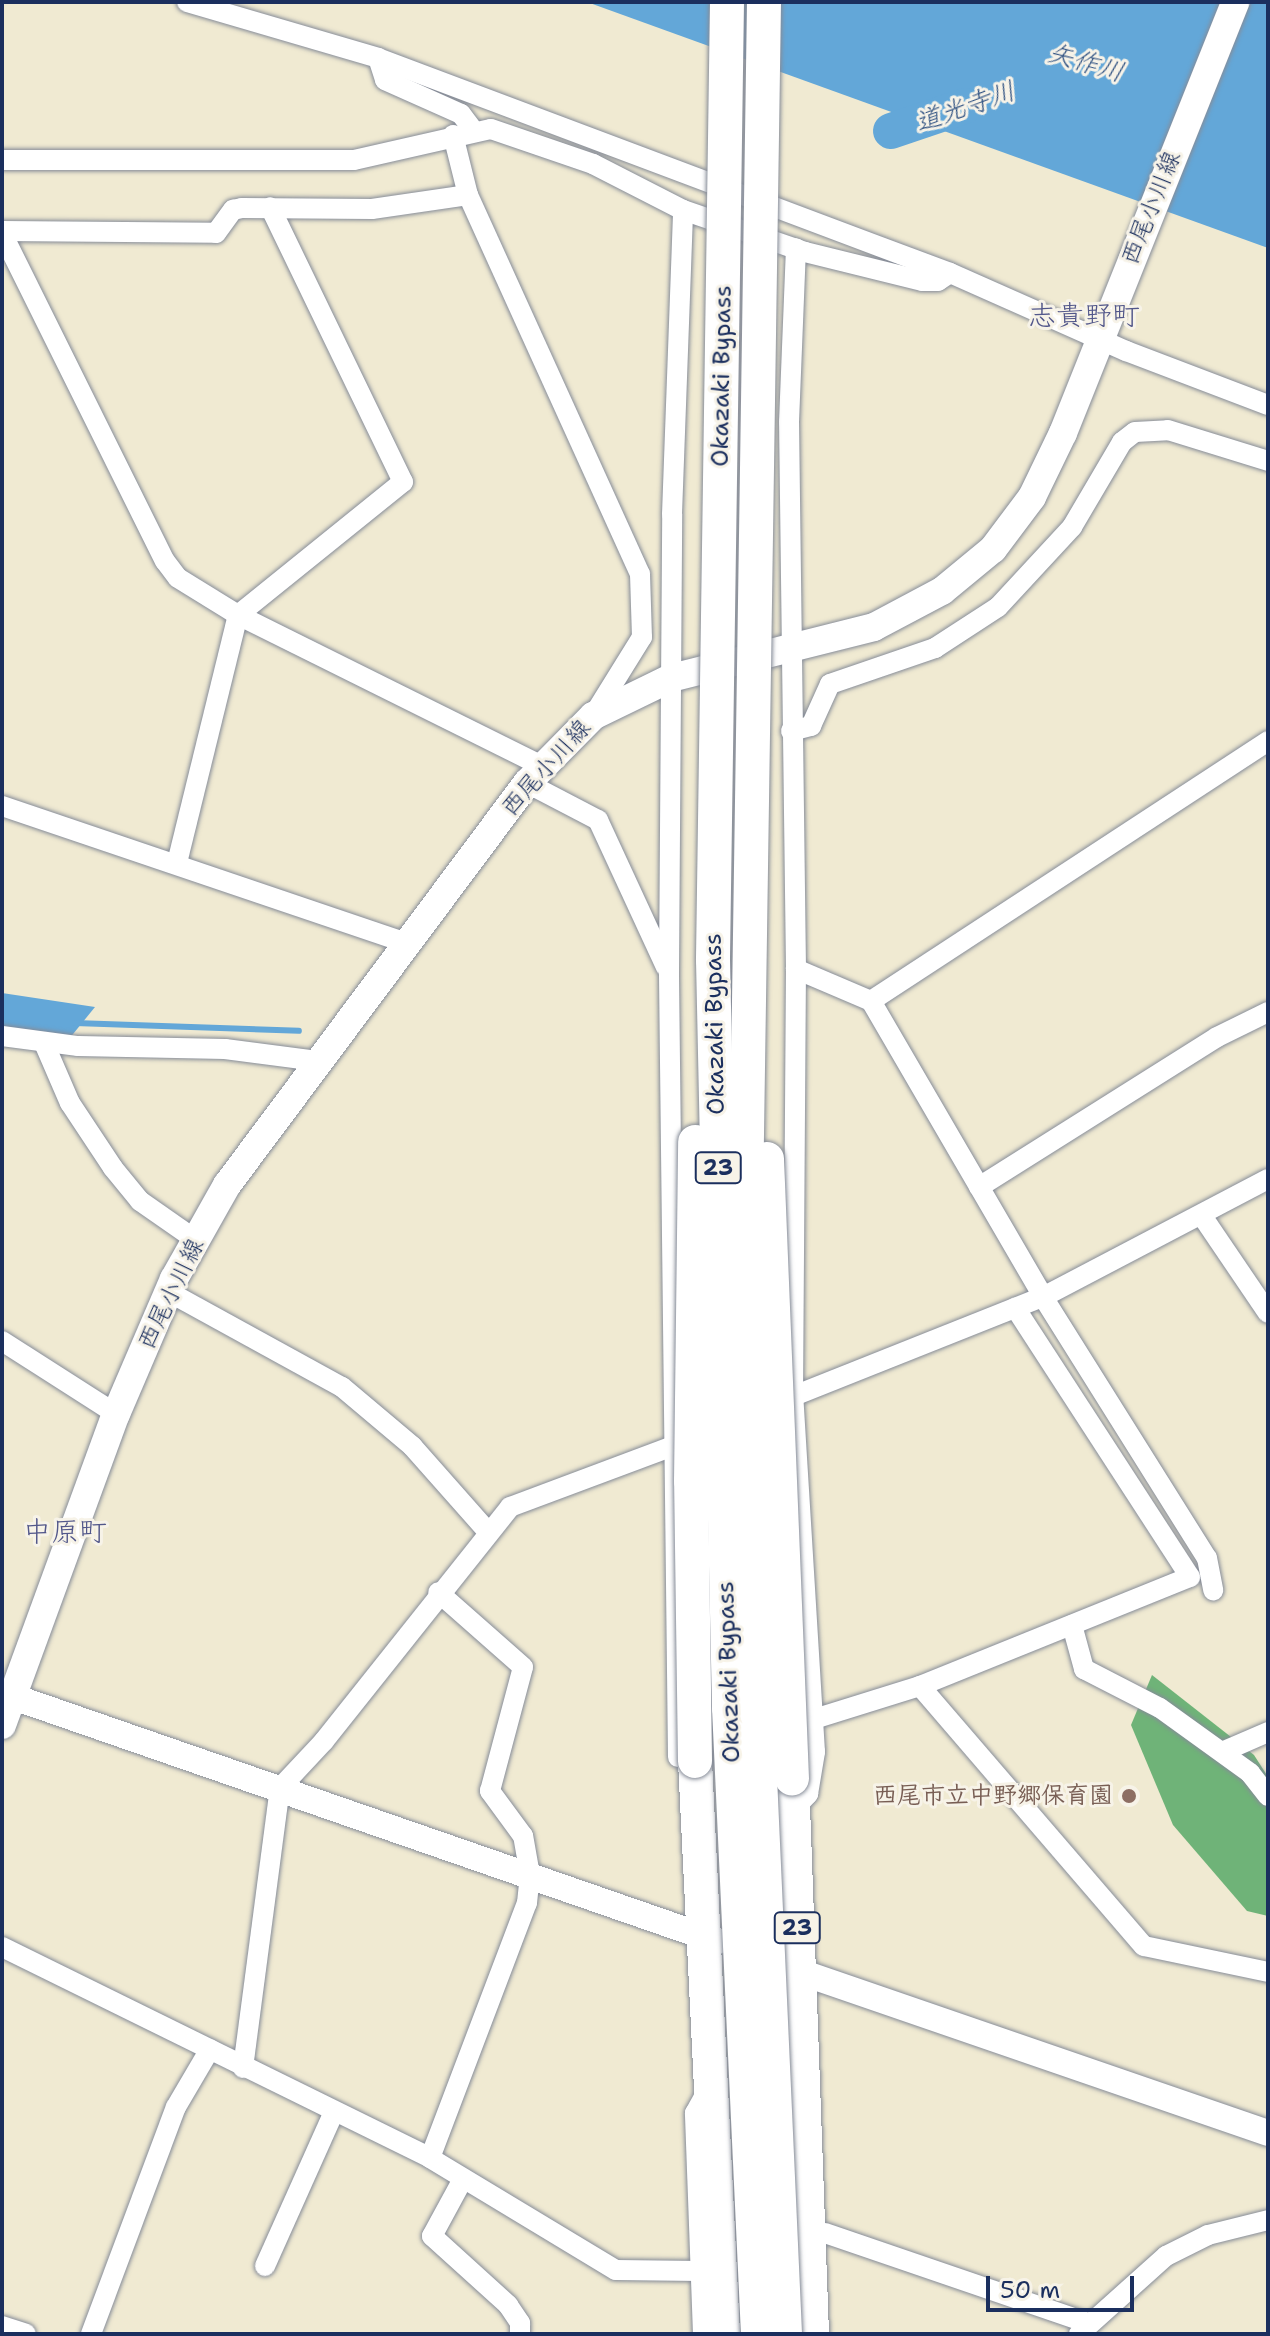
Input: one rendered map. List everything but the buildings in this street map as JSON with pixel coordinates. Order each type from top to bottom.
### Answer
[{"type":"highway","name":"Okazaki Bypass","points":[[727,2],[713,960],[729,1708],[758,2334]]},
{"type":"highway","name":"Okazaki Bypass","points":[[764,2],[746,1034],[745,1272],[757,1710],[785,2334]]},
{"type":"highway","name":"23","points":[[713,960],[699,980],[692,1273],[695,1761],[723,2334]]},
{"type":"highway","name":"23","points":[[746,1034],[761,1059],[803,2045],[812,2334]]},
{"type":"main road","name":"西尾小川線","points":[[2,1725],[7,1695],[116,1414],[169,1292],[227,1185],[535,774],[593,716],[671,678],[789,651],[900,616],[942,591],[993,549],[1032,497],[1050,462],[1235,2]]},
{"type":"street","points":[[187,2],[378,58],[950,273],[1100,332],[1268,405]]},
{"type":"street","points":[[378,58],[385,80],[461,114],[473,130]]},
{"type":"street","points":[[2,160],[354,160],[473,130],[491,129],[593,164],[683,210],[796,248],[922,281],[938,281],[950,273]]},
{"type":"street","points":[[453,135],[468,195],[640,574],[642,637],[593,716]]},
{"type":"street","points":[[468,195],[372,209],[270,207],[233,210],[216,233],[2,232],[165,561],[178,578],[238,615],[535,774],[598,820],[669,974]]},
{"type":"street","points":[[177,863],[238,615],[403,482],[270,207]]},
{"type":"street","points":[[683,210],[671,678],[672,1447],[678,1768],[687,1831],[700,1861]]},
{"type":"street","points":[[791,1811],[808,1794],[814,1719],[793,1396],[796,969],[789,651],[796,248]]},
{"type":"street","points":[[791,731],[811,726],[830,684],[935,648],[998,607],[1072,527],[1122,442],[1135,432],[1168,430],[1268,461]]},
{"type":"street","points":[[871,1001],[1268,741]]},
{"type":"street","points":[[2,806],[407,943]]},
{"type":"street","points":[[796,969],[871,1001],[1043,1297],[1207,1558],[1213,1590]]},
{"type":"street","points":[[979,1187],[1217,1037],[1268,1012]]},
{"type":"street","points":[[2,1036],[44,1043],[225,1049],[317,1061]]},
{"type":"street","points":[[44,1043],[70,1103],[113,1168],[140,1201],[196,1240]]},
{"type":"street","points":[[243,2068],[280,1788],[324,1741],[438,1592],[510,1507],[672,1447],[1043,1297],[1268,1179]]},
{"type":"street","points":[[1202,1216],[1268,1313]]},
{"type":"street","points":[[169,1292],[342,1387],[412,1446],[488,1532]]},
{"type":"street","points":[[814,1719],[920,1686],[1190,1577],[1015,1308]]},
{"type":"street","points":[[2,1341],[116,1414]]},
{"type":"street","points":[[430,2158],[527,1903],[530,1875],[523,1836],[490,1791],[523,1667],[438,1592]]},
{"type":"street","points":[[1072,1625],[1084,1669],[1160,1708],[1250,1773],[1268,1796]]},
{"type":"street","points":[[920,1686],[1144,1946],[1268,1972]]},
{"type":"street","points":[[7,1695],[1268,2133]]},
{"type":"street","points":[[1222,1752],[1268,1732]]},
{"type":"street","points":[[2,1947],[430,2158],[616,2270],[700,2271]]},
{"type":"street","points":[[803,2045],[817,2074],[829,2334]]},
{"type":"street","points":[[91,2334],[176,2107],[210,2049]]},
{"type":"street","points":[[703,2334],[695,2113],[711,2098]]},
{"type":"street","points":[[265,2266],[334,2112]]},
{"type":"street","points":[[463,2179],[432,2236],[508,2305],[520,2323],[520,2334]]},
{"type":"street","points":[[825,2233],[1084,2329],[1166,2256],[1208,2235],[1268,2220]]},
{"type":"street","points":[[2,2326],[26,2334]]},
{"type":"green space","points":[[1152,1675],[1254,1755],[1268,1777],[1268,1916],[1247,1911],[1173,1825],[1131,1725]]},
{"type":"water","name":"矢作川","points":[[587,2],[1268,2],[1268,248]]},
{"type":"water","points":[[2,993],[95,1007],[69,1039],[2,1027]]},
{"type":"waterway","name":"道光寺川","points":[[891,131],[965,106]]},
{"type":"waterway","points":[[75,1023],[299,1031]]},
{"type":"place","name":"西尾市立中野郷保育園","points":[[1129,1796]]},
{"type":"district","name":"志貴野町","points":[[1084,315]]},
{"type":"district","name":"中原町","points":[[65,1531]]}]
